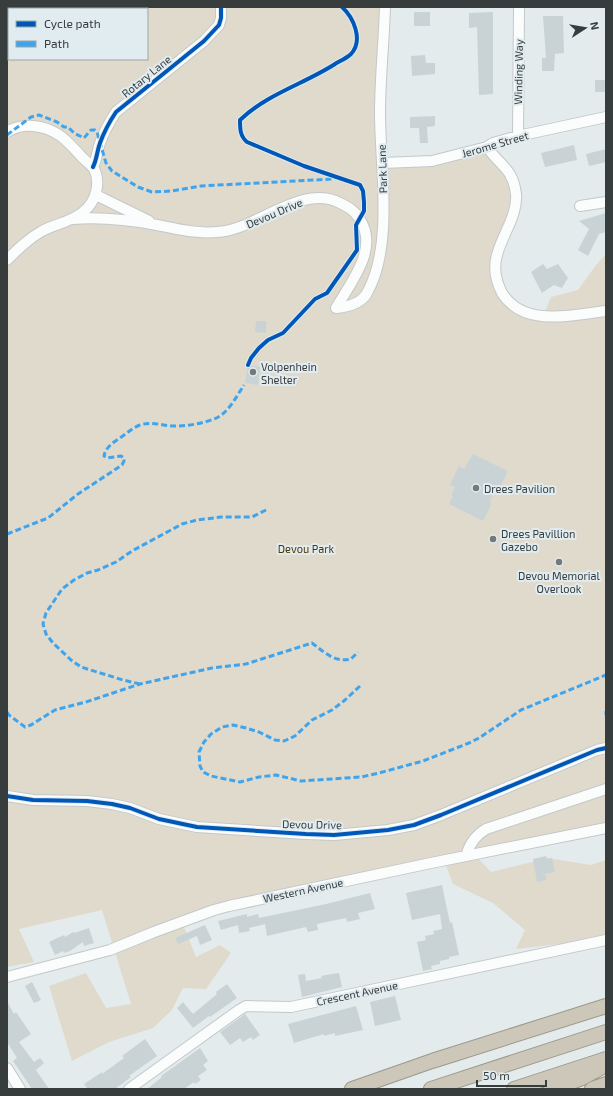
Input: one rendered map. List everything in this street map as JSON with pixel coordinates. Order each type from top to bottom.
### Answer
[{"type":"highway","points":[[352,1089],[405,1070],[606,1006]]},
{"type":"highway","points":[[431,1089],[606,1032]]},
{"type":"highway","points":[[514,1089],[606,1059]]},
{"type":"highway","points":[[551,1089],[580,1079],[606,1065]]},
{"type":"highway","points":[[592,1089],[606,1084]]},
{"type":"street","name":"Rotary Lane","points":[[93,167],[100,142],[109,122],[116,112],[204,41],[218,25],[221,18],[221,7]]},
{"type":"street","name":"Park Lane","points":[[336,308],[350,306],[364,297],[376,275],[381,253],[383,193],[380,113],[384,7]]},
{"type":"street","name":"Winding Way","points":[[518,136],[519,7]]},
{"type":"street","name":"Jerome Street","points":[[382,163],[432,161],[487,147],[493,143],[518,136],[606,117]]},
{"type":"street","points":[[7,132],[24,126],[38,126],[49,129],[61,136],[93,167],[98,179],[96,195]]},
{"type":"street","points":[[487,147],[493,156],[509,172],[513,180],[516,196],[513,215],[496,256],[495,270],[499,287],[506,298],[520,311],[543,317],[560,317],[606,311]]},
{"type":"street","name":"Devou Drive","points":[[73,219],[84,211],[96,195],[156,225]]},
{"type":"street","name":"Devou Drive","points":[[7,260],[30,238],[43,230],[73,219],[93,217],[156,225],[177,230],[222,232],[242,226],[296,202],[315,198],[331,199],[351,208],[363,223],[367,244],[361,264],[336,308]]},
{"type":"street","points":[[580,206],[606,202]]},
{"type":"street","name":"Devou Drive","points":[[7,796],[33,800],[87,801],[112,804],[130,808],[159,819],[197,827],[334,835],[388,830],[414,825],[597,750],[606,748]]},
{"type":"street","points":[[466,856],[468,848],[480,833],[486,829],[606,789]]},
{"type":"street","name":"Western Avenue","points":[[7,977],[110,950],[154,932],[221,908],[606,828]]},
{"type":"street","name":"Crescent Avenue","points":[[129,1089],[246,1006],[291,1007],[606,940]]},
{"type":"street","points":[[7,1068],[20,1089]]},
{"type":"green space","name":"Devou Park","points":[[7,7],[385,7],[382,163],[392,163],[487,147],[506,167],[516,196],[496,256],[506,298],[543,316],[551,297],[578,290],[606,254],[606,828],[475,855],[491,872],[548,858],[591,865],[606,860],[606,935],[578,942],[516,949],[525,930],[493,903],[453,884],[444,860],[182,922],[196,957],[220,945],[231,953],[206,989],[183,988],[172,1010],[153,1028],[109,1042],[72,1061],[49,986],[86,973],[106,1008],[131,1004],[102,910],[19,929],[34,962],[7,967]]},
{"type":"building","points":[[414,12],[430,12],[430,26],[414,26]]},
{"type":"building","points":[[493,12],[493,94],[479,95],[477,27],[469,28],[469,13]]},
{"type":"building","points":[[543,16],[563,16],[564,53],[555,54],[554,71],[542,71],[542,58],[546,58]]},
{"type":"building","points":[[425,55],[426,63],[435,63],[435,74],[412,76],[411,56]]},
{"type":"building","points":[[595,80],[606,80],[606,92],[595,92]]},
{"type":"building","points":[[435,116],[435,126],[427,127],[428,143],[420,143],[419,128],[410,128],[410,117]]},
{"type":"building","points":[[574,145],[577,160],[545,167],[541,153]]},
{"type":"building","points":[[606,149],[606,162],[589,166],[586,154]]},
{"type":"building","points":[[606,213],[606,232],[599,234],[588,256],[578,250],[589,229],[579,221]]},
{"type":"building","points":[[543,264],[547,269],[558,264],[568,278],[562,288],[554,285],[542,293],[531,272]]},
{"type":"building","points":[[256,321],[266,321],[266,333],[255,332]]},
{"type":"building","name":"Volpenhein Shelter","points":[[248,365],[260,367],[258,385],[245,383]]},
{"type":"building","name":"Drees Pavilion","points":[[473,454],[508,471],[500,487],[496,488],[490,500],[491,505],[483,521],[449,504],[455,487],[450,485],[459,466],[464,469]]},
{"type":"building","points":[[546,856],[547,859],[552,858],[555,872],[545,874],[546,880],[537,882],[533,859]]},
{"type":"building","points":[[442,885],[459,955],[440,961],[440,964],[431,966],[432,969],[423,971],[417,942],[426,940],[425,936],[434,934],[433,931],[442,929],[440,914],[412,920],[406,893]]},
{"type":"building","points":[[370,893],[375,909],[358,913],[360,919],[347,922],[346,918],[317,924],[318,930],[308,932],[306,927],[267,936],[265,924],[249,928],[250,931],[239,933],[238,925],[221,930],[218,921],[247,914],[247,917],[258,914],[259,918]]},
{"type":"building","points":[[205,925],[212,940],[200,945],[197,936],[178,944],[175,938]]},
{"type":"building","points":[[89,928],[94,943],[84,946],[83,942],[70,951],[64,953],[63,951],[55,955],[49,942],[64,935],[65,937],[73,932],[74,933]]},
{"type":"building","points":[[339,973],[342,987],[302,997],[298,975],[305,974],[306,981],[322,978],[321,976]]},
{"type":"building","points":[[32,982],[41,1000],[34,1003],[25,986]]},
{"type":"building","points":[[227,984],[237,998],[193,1028],[177,1008],[183,1002],[193,1014],[217,994],[216,992]]},
{"type":"building","points":[[395,996],[401,1020],[375,1026],[370,1002]]},
{"type":"building","points":[[7,1001],[14,1014],[16,1012],[31,1034],[19,1042],[34,1062],[40,1058],[44,1063],[36,1070],[49,1089],[32,1089],[13,1061],[17,1058],[7,1042]]},
{"type":"building","points":[[356,1006],[363,1030],[335,1036],[335,1033],[324,1036],[324,1034],[294,1043],[288,1024]]},
{"type":"building","points":[[245,1014],[260,1035],[253,1040],[251,1037],[243,1042],[240,1038],[230,1045],[220,1032]]},
{"type":"building","points":[[145,1039],[157,1056],[129,1076],[131,1077],[115,1089],[88,1089],[84,1084],[102,1072],[102,1074],[124,1058],[122,1056]]},
{"type":"building","points":[[200,1048],[208,1061],[203,1065],[207,1070],[198,1076],[201,1080],[195,1084],[194,1082],[184,1089],[147,1089],[162,1077],[161,1076]]},
{"type":"marked path","points":[[7,135],[31,117],[39,115],[57,122],[64,127],[68,127],[74,133],[84,138],[91,130],[95,130],[97,132],[106,163],[112,171],[138,187],[152,192],[172,191],[201,186],[333,179]]},
{"type":"marked path","points":[[7,534],[48,518],[78,494],[122,465],[124,458],[121,456],[107,458],[104,456],[107,449],[111,445],[134,428],[149,423],[174,426],[189,425],[214,419],[219,417],[228,409],[244,385]]},
{"type":"marked path","points":[[140,684],[81,667],[53,643],[46,634],[43,624],[46,613],[62,589],[74,580],[87,573],[116,562],[132,551],[182,524],[197,520],[221,517],[252,517],[268,509]]},
{"type":"marked path","points":[[7,712],[25,727],[31,725],[55,710],[86,702],[140,684],[212,668],[246,664],[312,643],[330,656],[345,660],[351,659],[358,652]]},
{"type":"marked path","points":[[360,686],[332,710],[312,720],[295,736],[284,741],[275,740],[259,732],[233,725],[222,727],[211,734],[204,742],[199,752],[200,766],[203,772],[211,776],[240,782],[259,777],[276,775],[301,781],[361,777],[379,773],[423,761],[469,743],[521,710],[606,675]]},
{"type":"cycle path","points":[[93,167],[99,146],[107,127],[116,112],[204,41],[219,25],[221,18],[221,7]]},
{"type":"cycle path","points":[[248,365],[251,358],[259,348],[268,340],[283,333],[315,299],[327,293],[357,250],[356,225],[364,211],[363,191],[360,185],[304,166],[247,142],[242,135],[240,126],[240,120],[262,103],[323,71],[351,54],[357,42],[356,29],[350,17],[342,7]]},
{"type":"cycle path","points":[[7,796],[33,800],[87,801],[112,804],[130,808],[159,819],[197,827],[334,835],[388,830],[414,825],[597,750],[606,748]]},
{"type":"place","name":"Volpenhein Shelter","points":[[253,372]]},
{"type":"place","name":"Drees Pavilion","points":[[476,488]]},
{"type":"place","name":"Drees Pavillion Gazebo","points":[[493,539]]},
{"type":"place","name":"Devou Memorial Overlook","points":[[559,562]]}]
